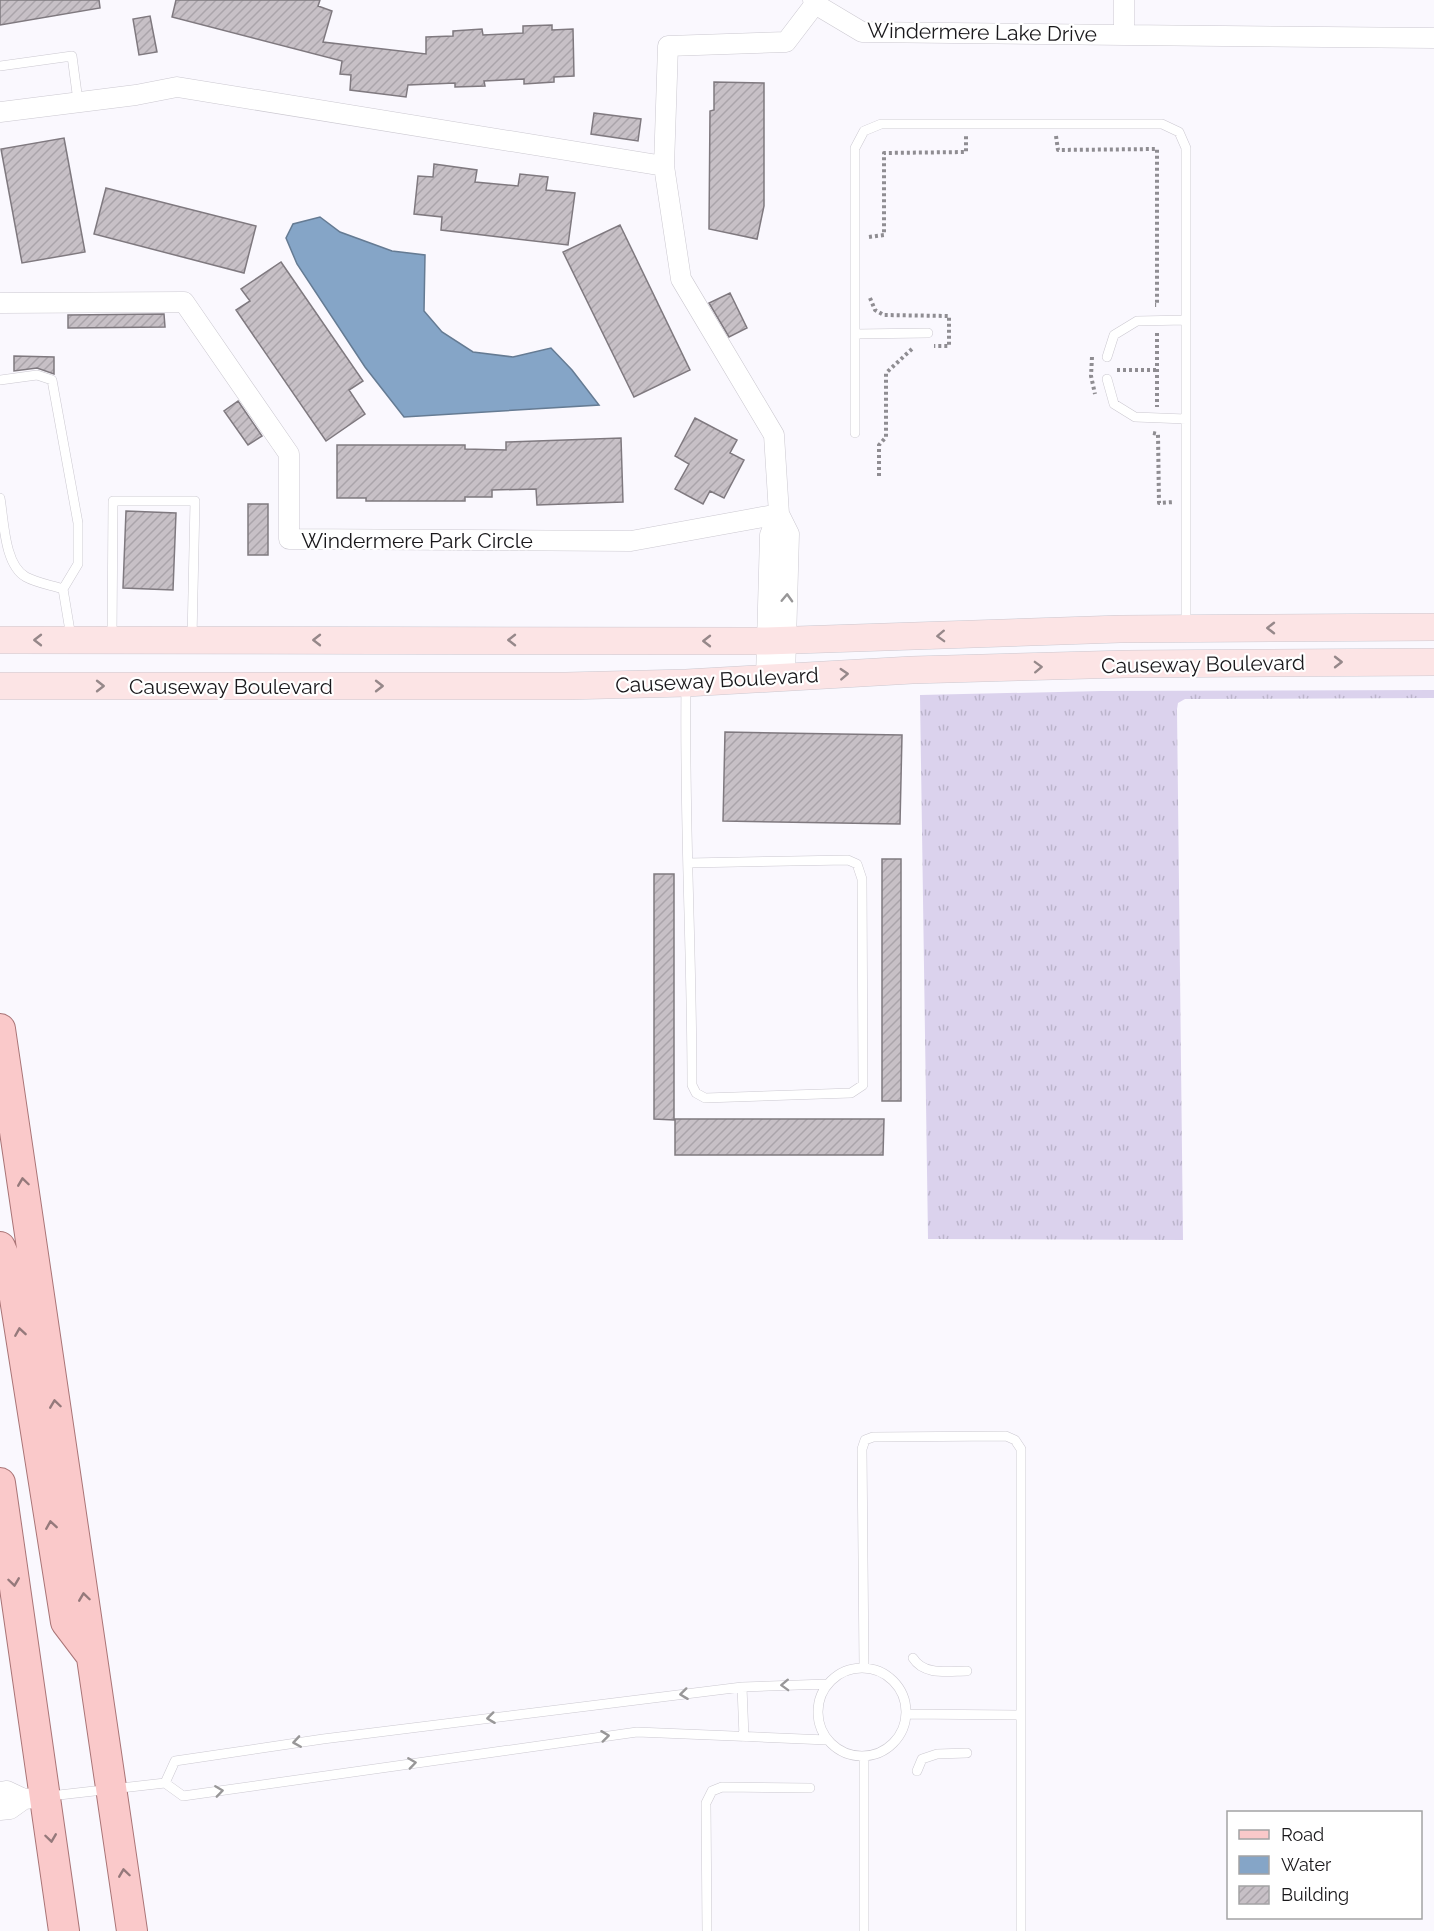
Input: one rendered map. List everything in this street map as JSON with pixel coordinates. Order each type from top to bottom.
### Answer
[{"type":"main road","name":"Causeway Boulevard","points":[[0,640],[775,640],[1186,628],[1434,627]]},
{"type":"main road","name":"Causeway Boulevard","points":[[0,686],[566,686],[686,683],[912,670],[1126,664],[1434,662]]},
{"type":"main road","points":[[0,1029],[132,1931]]},
{"type":"main road","points":[[0,1247],[11,1273],[66,1622],[93,1657]]},
{"type":"main road","points":[[0,1483],[35,1798],[64,1931]]},
{"type":"street","name":"Windermere Lake Drive","points":[[1124,0],[1124,35]]},
{"type":"street","name":"Windermere Lake Drive","points":[[814,2],[862,32],[1434,38]]},
{"type":"street","points":[[775,678],[770,534],[779,514],[774,435],[681,279],[664,166],[668,46],[786,42],[814,2]]},
{"type":"street","points":[[0,112],[136,95],[177,87],[664,166]]},
{"type":"street","name":"Windermere Park Circle","points":[[0,303],[184,302],[289,454],[289,539],[631,541],[779,514]]},
{"type":"street","points":[[0,1792],[7,1791],[35,1798]]},
{"type":"street","points":[[0,1810],[10,1809],[35,1798]]},
{"type":"lane","points":[[0,66],[72,56],[78,101]]},
{"type":"lane","points":[[855,433],[855,148],[864,131],[881,124],[1162,124],[1179,132],[1186,148],[1186,628]]},
{"type":"lane","points":[[1107,357],[1114,335],[1137,321],[1186,321]]},
{"type":"lane","points":[[855,333],[928,333]]},
{"type":"lane","points":[[0,380],[37,375],[52,380],[78,523],[78,564],[63,590],[71,640]]},
{"type":"lane","points":[[1107,379],[1114,404],[1135,417],[1186,419]]},
{"type":"lane","points":[[0,498],[9,554],[15,568],[26,577],[63,590]]},
{"type":"lane","points":[[112,640],[113,501],[195,501],[192,640]]},
{"type":"lane","points":[[686,683],[686,820],[692,1085],[696,1093],[705,1098],[850,1093],[858,1090],[863,1085],[862,874],[857,864],[848,860],[688,863]]},
{"type":"lane","points":[[864,1667],[862,1449],[866,1440],[873,1437],[1006,1436],[1015,1440],[1022,1449],[1021,1931]]},
{"type":"lane","points":[[914,1658],[918,1666],[927,1670],[967,1671]]},
{"type":"lane","points":[[864,1667],[875,1670],[894,1681],[905,1701],[906,1714],[900,1735],[893,1744],[883,1751],[864,1756],[848,1754],[836,1749],[819,1727],[817,1712],[819,1697],[827,1684],[837,1675],[850,1669],[864,1667]]},
{"type":"lane","points":[[165,1783],[175,1761],[323,1738],[742,1687],[827,1684]]},
{"type":"lane","points":[[742,1687],[744,1737]]},
{"type":"lane","points":[[906,1714],[1021,1715]]},
{"type":"lane","points":[[35,1798],[165,1783],[183,1796],[637,1732],[827,1740]]},
{"type":"lane","points":[[917,1771],[922,1759],[937,1754],[967,1754]]},
{"type":"lane","points":[[864,1756],[864,1931]]},
{"type":"lane","points":[[707,1931],[706,1803],[712,1791],[722,1787],[810,1788]]},
{"type":"path","points":[[869,246],[869,235],[884,235],[884,153],[966,152],[967,132]]},
{"type":"path","points":[[1056,133],[1058,150],[1157,149],[1157,305],[1146,307]]},
{"type":"path","points":[[870,290],[870,302],[875,310],[884,315],[949,316],[949,346],[913,346],[886,373],[886,437],[879,445],[879,476]]},
{"type":"path","points":[[1157,332],[1157,410]]},
{"type":"path","points":[[1092,353],[1091,376],[1093,390],[1098,398]]},
{"type":"path","points":[[1117,370],[1157,370]]},
{"type":"path","points":[[1149,433],[1158,434],[1159,503],[1175,502]]},
{"type":"green space","points":[[1434,690],[1434,698],[1185,699],[1178,703],[1183,1240],[928,1239],[920,695],[1101,691]]},
{"type":"water","points":[[320,217],[340,232],[392,251],[425,255],[424,311],[442,332],[473,352],[513,357],[551,348],[572,370],[599,405],[404,417],[365,367],[297,264],[286,238],[293,224]]},
{"type":"building","points":[[0,0],[99,0],[100,8],[0,25]]},
{"type":"building","points":[[176,0],[320,0],[318,6],[332,11],[323,42],[426,54],[426,37],[453,36],[453,31],[482,29],[483,35],[523,33],[523,26],[552,25],[552,30],[573,29],[574,76],[554,77],[554,82],[524,84],[524,79],[484,81],[485,86],[455,87],[455,83],[408,85],[406,97],[350,90],[351,75],[340,74],[342,61],[172,17]]},
{"type":"building","points":[[150,16],[157,52],[139,55],[133,19]]},
{"type":"building","points":[[714,82],[764,83],[764,206],[757,239],[709,229],[710,111],[714,110]]},
{"type":"building","points":[[594,113],[641,119],[638,141],[591,134]]},
{"type":"building","points":[[64,138],[85,252],[22,263],[1,149]]},
{"type":"building","points":[[434,164],[477,170],[475,182],[518,186],[520,174],[548,177],[546,190],[575,193],[568,245],[441,230],[442,217],[414,214],[418,176],[433,177]]},
{"type":"building","points":[[106,188],[256,226],[244,273],[94,234]]},
{"type":"building","points":[[620,225],[690,370],[634,397],[563,252]]},
{"type":"building","points":[[281,262],[363,381],[349,390],[365,414],[326,441],[236,310],[250,301],[241,289]]},
{"type":"building","points":[[730,293],[747,328],[729,337],[709,303]]},
{"type":"building","points":[[164,314],[165,327],[68,328],[68,315]]},
{"type":"building","points":[[14,356],[54,357],[54,374],[37,368],[14,371]]},
{"type":"building","points":[[238,401],[262,436],[248,445],[224,411]]},
{"type":"building","points":[[695,418],[737,440],[730,453],[744,460],[724,498],[710,491],[703,504],[675,489],[689,464],[675,456]]},
{"type":"building","points":[[621,438],[623,502],[537,505],[536,489],[492,490],[492,497],[465,497],[465,501],[366,501],[366,498],[337,498],[337,445],[465,445],[465,449],[506,450],[506,442]]},
{"type":"building","points":[[248,504],[268,504],[268,555],[248,555]]},
{"type":"building","points":[[126,511],[176,513],[173,590],[123,588]]},
{"type":"building","points":[[725,732],[902,735],[900,824],[723,821]]},
{"type":"building","points":[[882,859],[901,859],[901,1101],[882,1101]]},
{"type":"building","points":[[654,874],[674,874],[674,1120],[654,1119]]},
{"type":"building","points":[[675,1119],[884,1119],[883,1155],[675,1155]]}]
